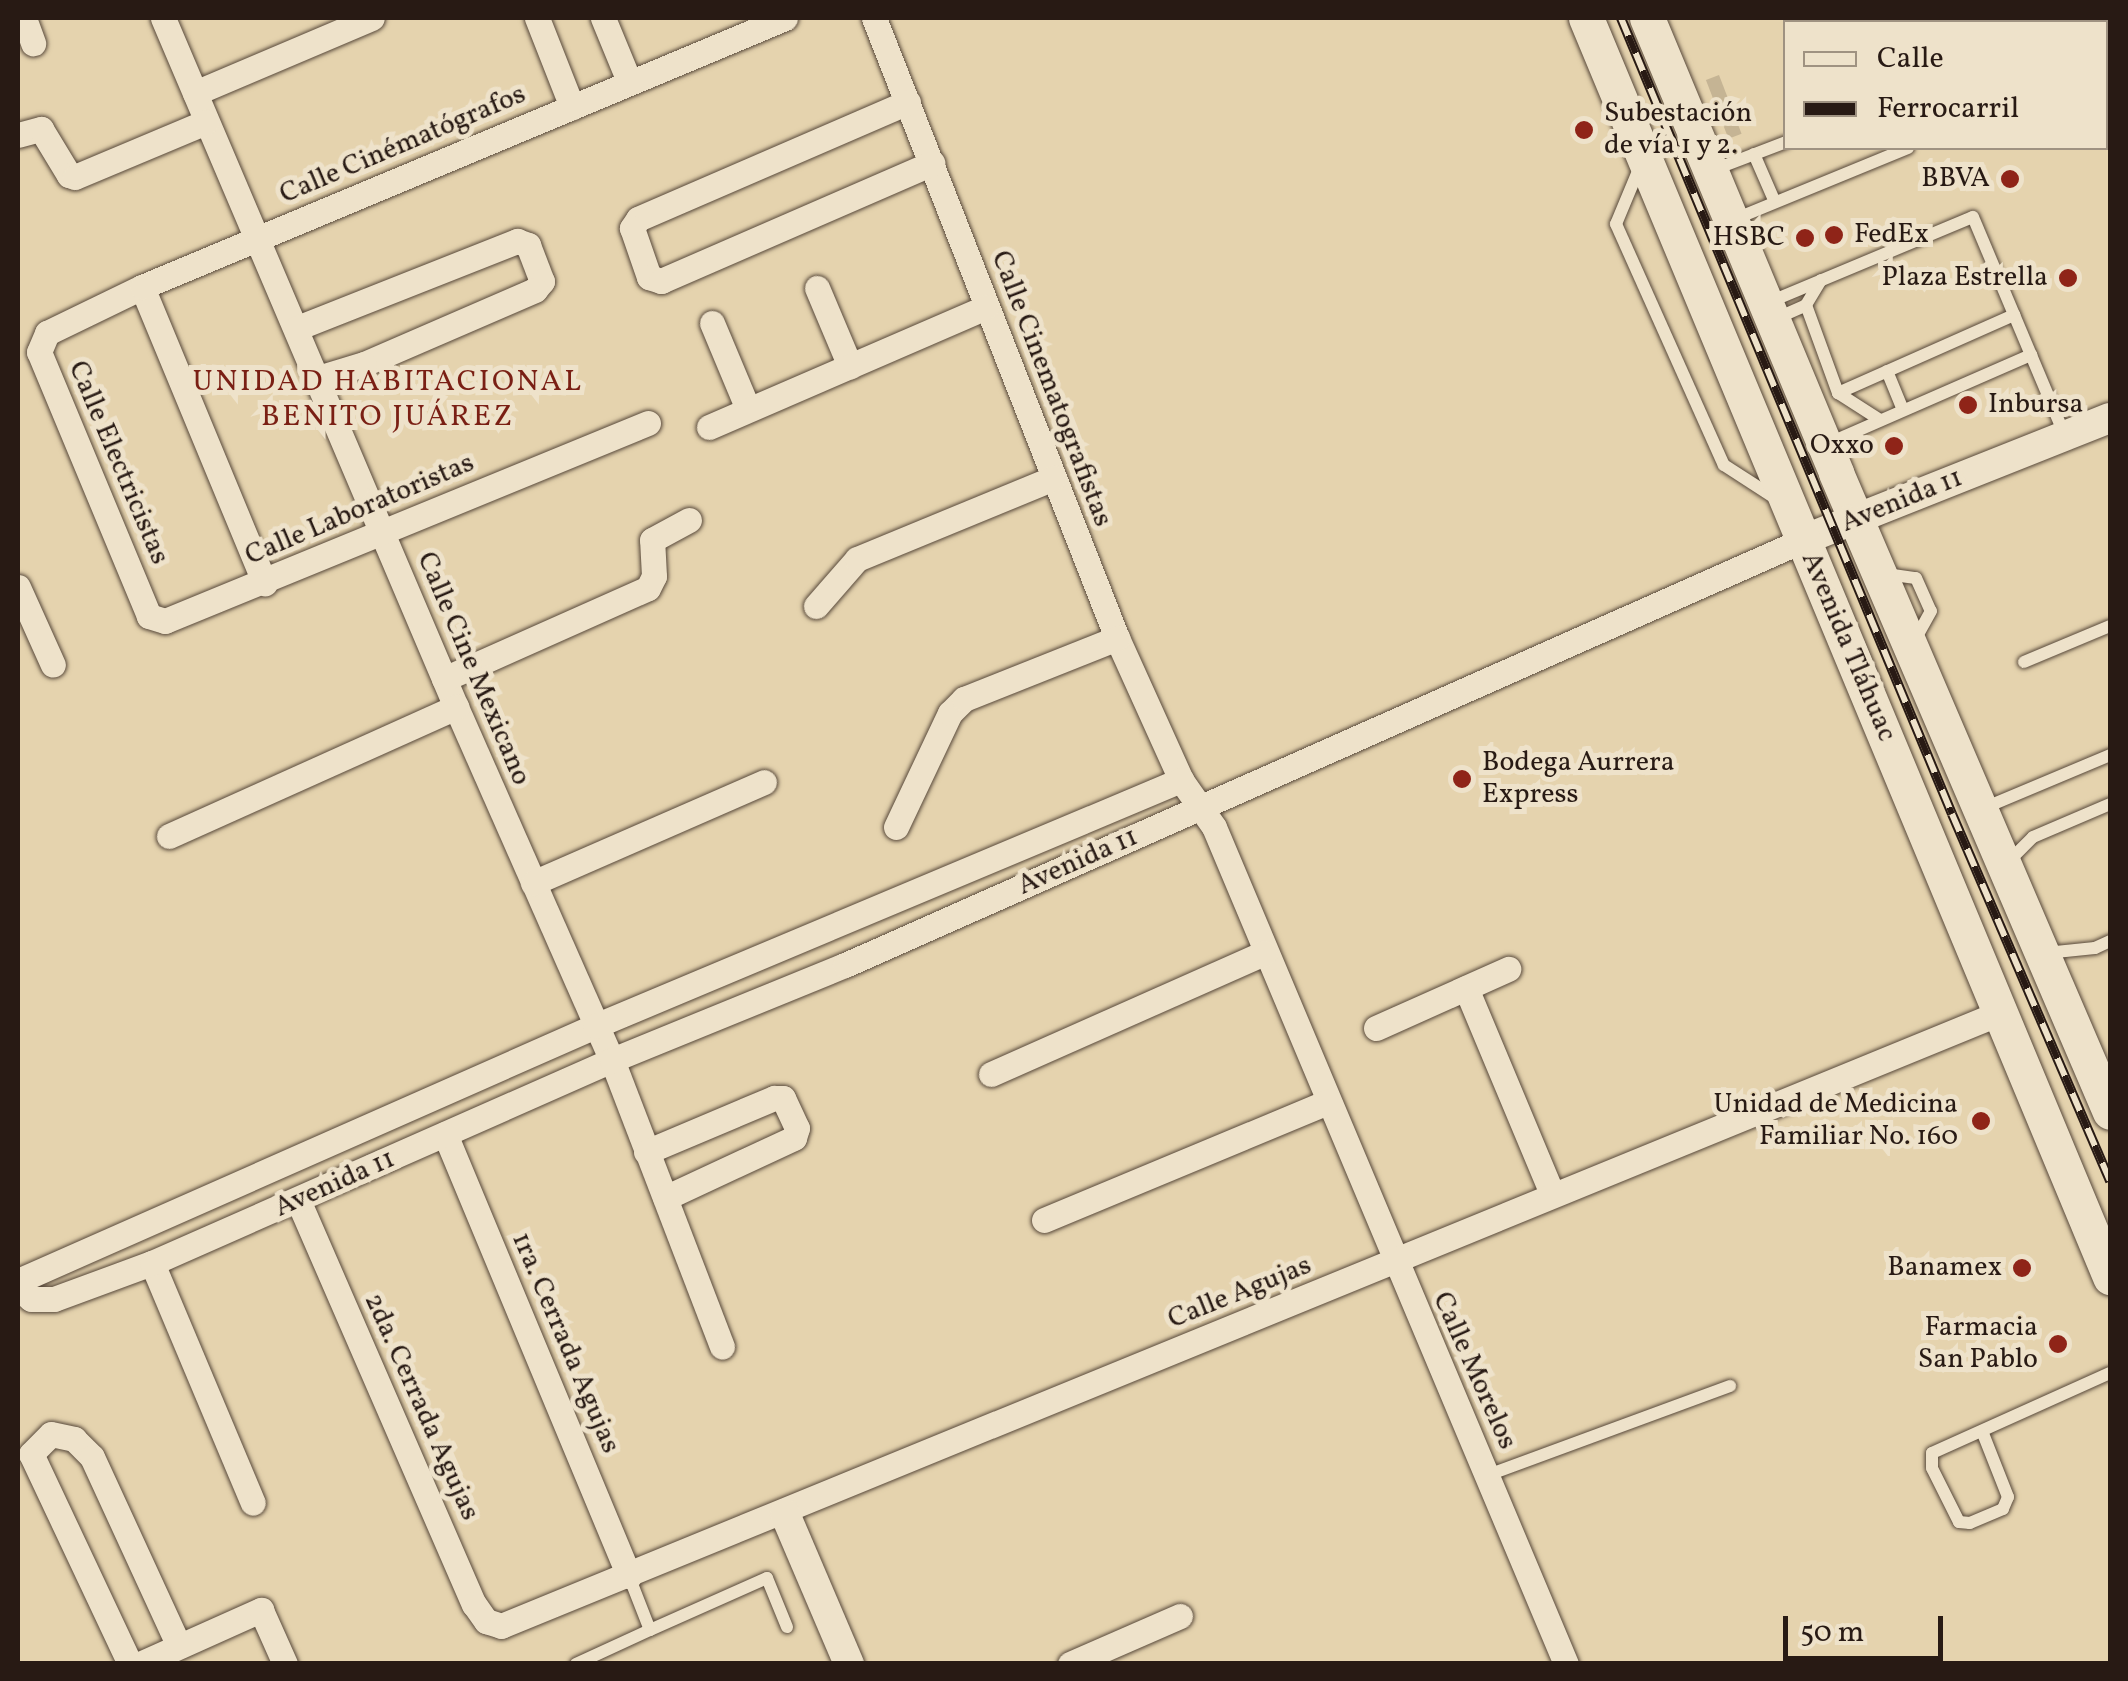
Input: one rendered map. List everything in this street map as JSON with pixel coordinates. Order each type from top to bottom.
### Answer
[{"type":"main road","name":"Avenida Tláhuac","points":[[1586,18],[2110,1277]]},
{"type":"main road","name":"Avenida Tláhuac","points":[[1647,18],[1878,572],[2110,1112]]},
{"type":"street","points":[[24,18],[34,43]]},
{"type":"street","name":"Calle Cine Mexicano","points":[[163,18],[260,238],[456,708],[612,1060],[722,1346]]},
{"type":"street","points":[[196,93],[372,18]]},
{"type":"street","points":[[537,18],[572,107]]},
{"type":"street","points":[[602,18],[629,80]]},
{"type":"street","name":"Calle Cinématógrafos","points":[[47,333],[142,288],[572,107],[742,26],[785,18]]},
{"type":"street","name":"Calle Cinematografistas","points":[[874,18],[1116,638],[1181,780]]},
{"type":"street","points":[[908,102],[638,219],[632,228],[649,277],[661,281],[932,163]]},
{"type":"street","points":[[18,135],[41,129],[69,175],[75,177],[206,122]]},
{"type":"street","points":[[297,328],[516,241],[528,245],[542,281],[535,290],[364,364],[318,378]]},
{"type":"street","points":[[142,288],[264,584]]},
{"type":"street","points":[[816,288],[850,366]]},
{"type":"street","points":[[709,427],[986,307]]},
{"type":"street","points":[[712,323],[748,409]]},
{"type":"street","name":"Calle Electricistas","points":[[47,333],[39,352],[149,616]]},
{"type":"street","name":"Avenida 11","points":[[1181,780],[595,1026],[18,1284],[31,1298],[44,1300],[152,1263],[612,1060],[845,965],[1804,540],[2110,418]]},
{"type":"street","name":"Calle Laboratoristas","points":[[149,616],[165,621],[264,584],[648,423]]},
{"type":"street","points":[[816,606],[857,560],[1054,478]]},
{"type":"street","points":[[444,679],[648,588],[654,576],[652,540],[689,520]]},
{"type":"street","points":[[18,587],[53,664]]},
{"type":"street","points":[[896,827],[950,713],[964,699],[1116,638]]},
{"type":"street","points":[[169,836],[456,708]]},
{"type":"street","name":"Calle Morelos","points":[[1181,780],[1214,827],[1393,1262],[1488,1475],[1566,1664]]},
{"type":"street","points":[[533,883],[764,782]]},
{"type":"street","points":[[828,929],[845,965]]},
{"type":"street","points":[[991,1074],[1264,952]]},
{"type":"street","points":[[1376,1028],[1508,969]]},
{"type":"street","points":[[1466,988],[1552,1194]]},
{"type":"street","name":"Calle Agujas","points":[[501,1626],[785,1514],[1552,1194],[2002,1012]]},
{"type":"street","points":[[646,1152],[774,1098],[783,1098],[798,1128],[794,1138],[665,1198]]},
{"type":"street","points":[[1044,1220],[1328,1102]]},
{"type":"street","name":"1ra. Cerrada Agujas","points":[[445,1134],[629,1576]]},
{"type":"street","name":"2da. Cerrada Agujas","points":[[298,1200],[474,1604],[486,1620],[501,1626]]},
{"type":"street","points":[[152,1263],[253,1503]]},
{"type":"street","points":[[130,1664],[24,1449],[51,1434],[74,1439],[92,1457],[179,1646]]},
{"type":"street","points":[[785,1514],[849,1664]]},
{"type":"street","points":[[140,1664],[261,1610],[285,1664]]},
{"type":"street","points":[[1070,1664],[1180,1616]]},
{"type":"lane","points":[[1711,171],[1783,143]]},
{"type":"lane","points":[[1733,220],[1903,150]]},
{"type":"lane","points":[[1754,154],[1774,200]]},
{"type":"lane","points":[[1644,157],[1616,224],[1724,465],[1788,506]]},
{"type":"lane","points":[[1770,312],[1820,280],[1973,217],[2065,436]]},
{"type":"lane","points":[[1820,280],[1806,305],[1838,393],[1880,420]]},
{"type":"lane","points":[[1770,312],[1806,305]]},
{"type":"lane","points":[[1838,393],[2014,314]]},
{"type":"lane","points":[[1825,445],[2031,355]]},
{"type":"lane","points":[[1887,371],[1903,410]]},
{"type":"lane","points":[[2024,662],[2110,626]]},
{"type":"lane","points":[[1981,809],[2110,755]]},
{"type":"lane","points":[[2005,866],[2033,836],[2110,804]]},
{"type":"lane","points":[[2044,954],[2095,948],[2110,942]]},
{"type":"lane","points":[[1982,1432],[2008,1497],[2004,1508],[1970,1523],[1959,1522],[1932,1468],[1932,1453],[2110,1373]]},
{"type":"lane","points":[[1488,1475],[1730,1386]]},
{"type":"lane","points":[[629,1576],[650,1630]]},
{"type":"lane","points":[[576,1664],[767,1578],[786,1627]]},
{"type":"shaded area","points":[[1719,75],[1742,134],[1729,139],[1706,80]]},
{"type":"railway","points":[[1621,18],[1952,814],[2110,1181]]},
{"type":"place","name":"Subestación de vía 1 y 2.","points":[[1584,130]]},
{"type":"place","name":"BBVA","points":[[2010,179]]},
{"type":"place","name":"FedEx","points":[[1834,235]]},
{"type":"place","name":"HSBC","points":[[1805,238]]},
{"type":"place","name":"Plaza Estrella","points":[[2068,278]]},
{"type":"place","name":"Inbursa","points":[[1968,405]]},
{"type":"place","name":"Oxxo","points":[[1894,446]]},
{"type":"place","name":"Bodega Aurrera Express","points":[[1462,779]]},
{"type":"place","name":"Unidad de Medicina Familiar No. 160","points":[[1981,1121]]},
{"type":"place","name":"Banamex","points":[[2022,1268]]},
{"type":"place","name":"Farmacia San Pablo","points":[[2058,1344]]},
{"type":"district","name":"UNIDAD HABITACIONAL BENITO JUÁREZ","points":[[388,399]]}]
